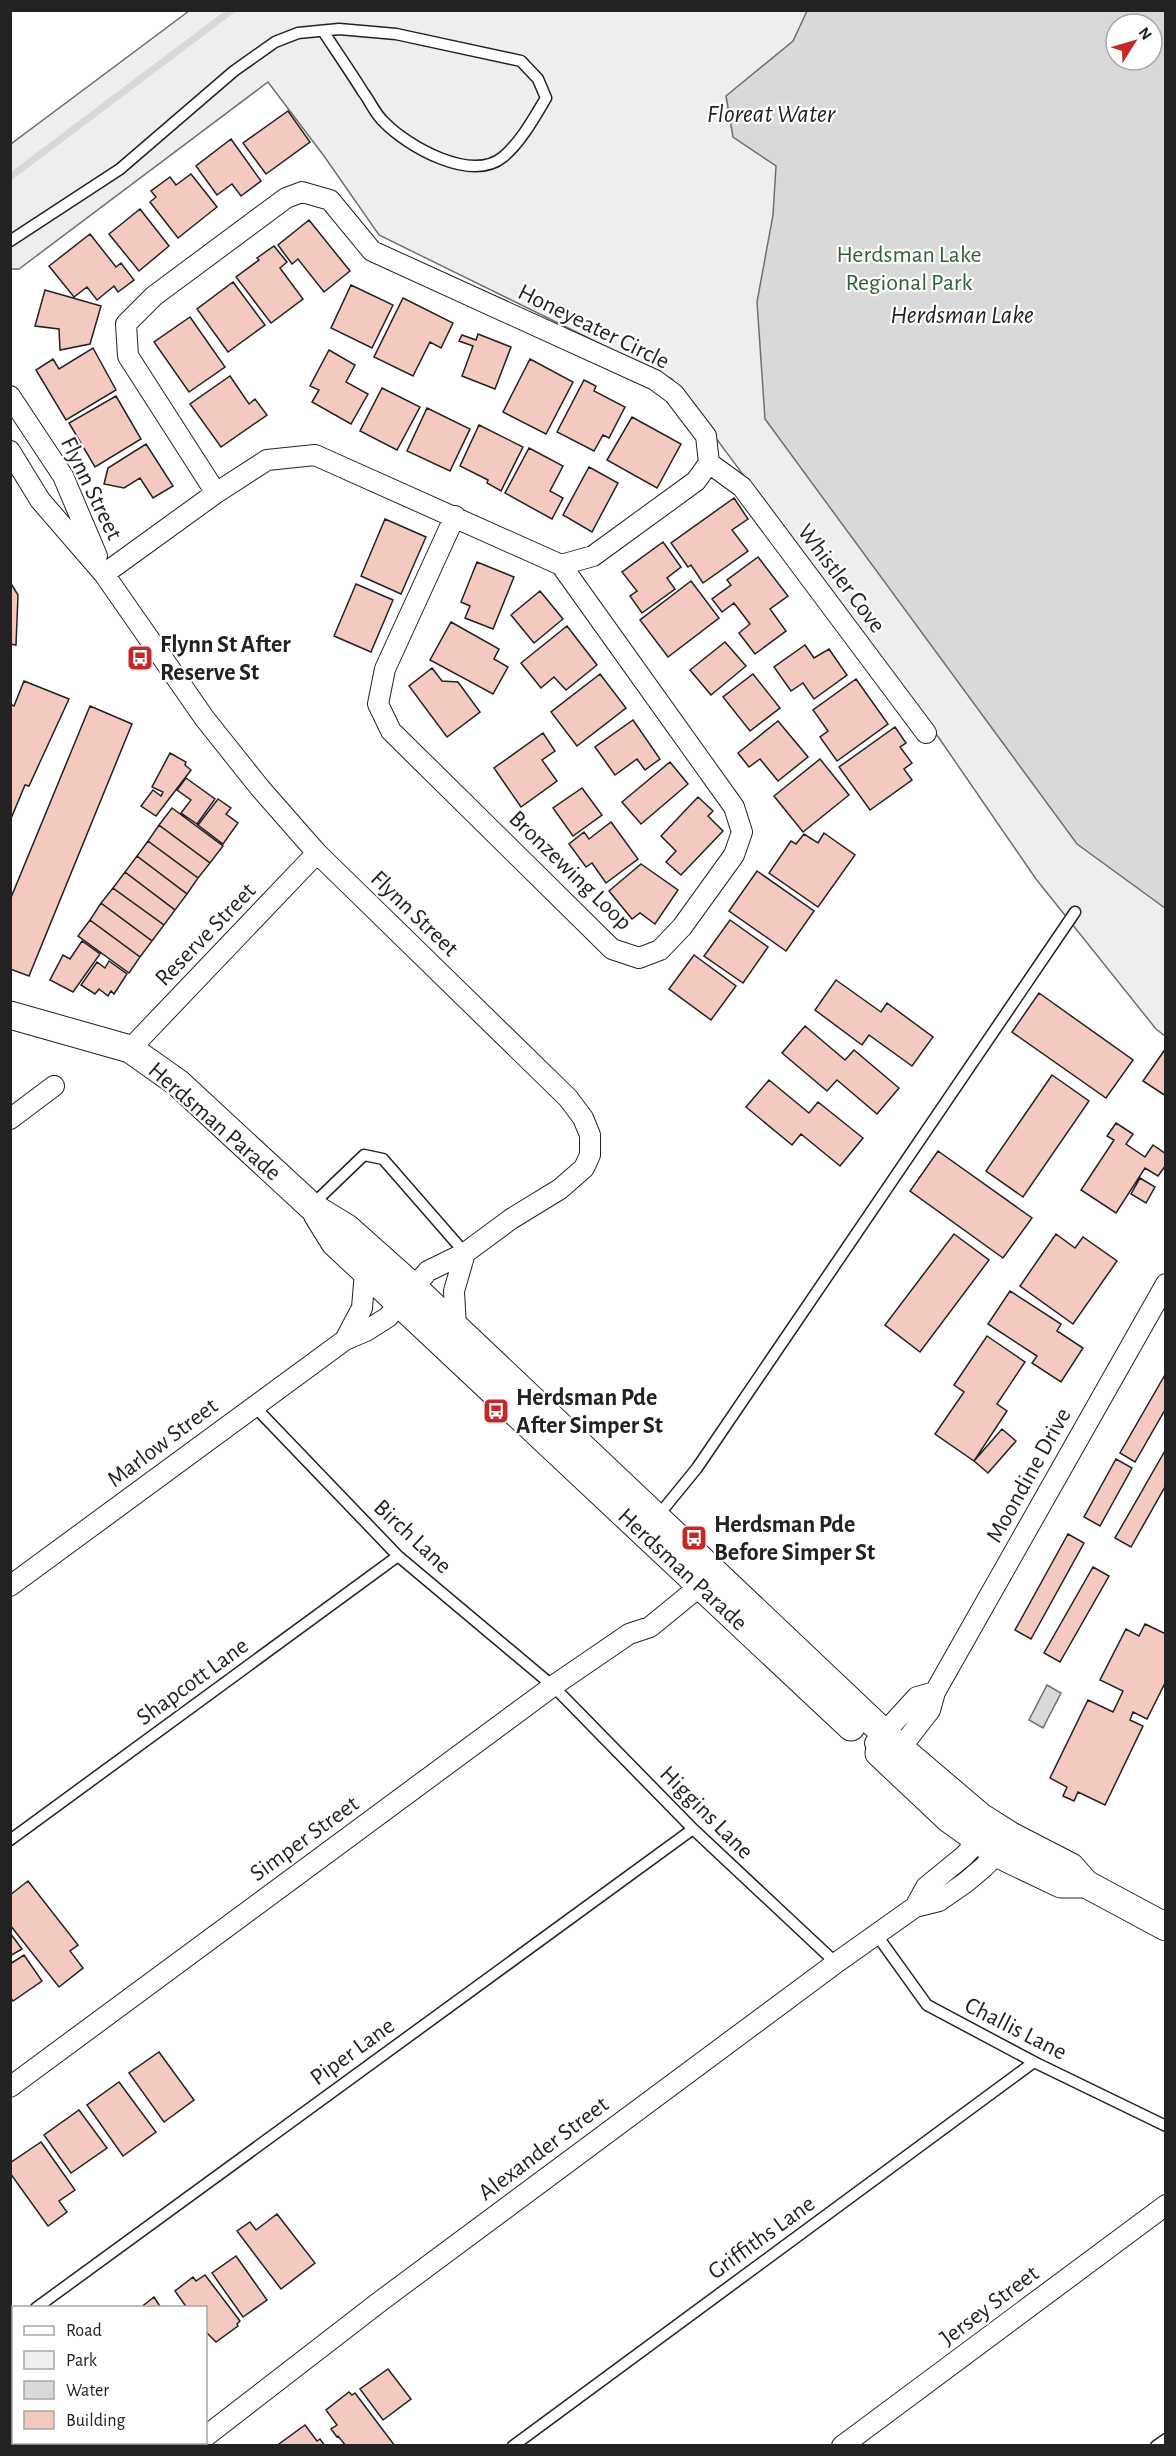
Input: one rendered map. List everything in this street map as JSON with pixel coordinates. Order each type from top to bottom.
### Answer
[{"type":"main road","name":"Herdsman Parade","points":[[10,1015],[130,1049],[178,1083],[311,1206],[347,1228],[406,1295],[887,1748],[949,1819],[995,1839],[1061,1884],[1086,1884],[1166,1927]]},
{"type":"main road","name":"Herdsman Parade","points":[[311,1206],[335,1242],[365,1271],[456,1328],[657,1517],[704,1575]]},
{"type":"street","name":"Honeyeater Circle","points":[[216,493],[128,356],[126,324],[154,296],[286,198],[302,192],[330,200],[372,251],[655,380],[674,394],[706,436],[709,463]]},
{"type":"street","name":"Flynn Street","points":[[10,396],[63,476],[104,574]]},
{"type":"street","name":"Flynn Street","points":[[10,451],[40,500],[104,574],[206,719],[260,788],[317,853],[568,1098],[583,1119],[590,1135],[590,1155],[584,1168],[560,1189],[511,1219],[465,1253],[428,1271],[406,1295]]},
{"type":"street","points":[[104,574],[216,493],[267,460],[315,455],[561,565],[593,556],[696,481],[709,463]]},
{"type":"street","name":"Whistler Cove","points":[[709,463],[742,487],[927,733]]},
{"type":"street","name":"Bronzewing Loop","points":[[455,516],[385,669],[378,704],[391,731],[612,949],[639,958],[660,950],[682,927],[734,855],[742,832],[734,807],[561,565]]},
{"type":"street","name":"Reserve Street","points":[[130,1049],[317,853]]},
{"type":"street","points":[[10,1119],[54,1086]]},
{"type":"street","points":[[456,1328],[454,1291],[465,1253]]},
{"type":"street","name":"Marlow Street","points":[[345,1340],[362,1308],[365,1271]]},
{"type":"street","name":"Moondine Drive","points":[[887,1748],[917,1697],[935,1692],[1166,1284]]},
{"type":"street","name":"Marlow Street","points":[[10,1586],[345,1340],[366,1331],[388,1317],[406,1295]]},
{"type":"street","name":"Simper Street","points":[[10,2087],[553,1686],[629,1634],[650,1627],[704,1575]]},
{"type":"street","name":"Alexander Street","points":[[207,2435],[382,2300],[836,1963],[915,1907],[939,1901],[965,1883],[995,1839]]},
{"type":"street","name":"Jersey Street","points":[[842,2445],[1166,2205]]},
{"type":"lane","points":[[10,241],[120,168],[234,71],[274,42],[298,33],[323,30],[339,29],[396,34],[521,61],[538,79],[546,98],[516,143],[501,159],[483,164],[457,164],[429,155],[405,140],[382,121],[323,30]]},
{"type":"lane","points":[[657,1517],[697,1468],[1075,912]]},
{"type":"lane","points":[[311,1206],[364,1155],[383,1159],[465,1253]]},
{"type":"lane","name":"Birch Lane","points":[[254,1406],[398,1556],[553,1686]]},
{"type":"lane","name":"Shapcott Lane","points":[[10,1840],[398,1556]]},
{"type":"lane","name":"Higgins Lane","points":[[553,1686],[693,1829],[836,1963]]},
{"type":"lane","name":"Piper Lane","points":[[37,2306],[693,1829]]},
{"type":"lane","name":"Challis Lane","points":[[876,1934],[927,2005],[1034,2062],[1166,2126]]},
{"type":"lane","name":"Griffiths Lane","points":[[513,2445],[1034,2062]]},
{"type":"lane","points":[[1156,2445],[1166,2439]]},
{"type":"green space","name":"Herdsman Lake Regional Park","points":[[189,11],[1165,11],[1165,1036],[1156,1029],[1036,879],[939,738],[672,379],[379,235],[324,156],[268,82],[19,269],[11,269],[11,144]]},
{"type":"water","name":"Herdsman Lake","points":[[807,11],[1165,11],[1165,908],[1077,844],[765,419],[757,302],[773,215],[776,166],[733,137],[726,96],[793,41]]},
{"type":"water","points":[[1047,1685],[1061,1693],[1043,1728],[1029,1720]]},
{"type":"building","points":[[288,111],[310,142],[266,174],[243,143]]},
{"type":"building","points":[[231,139],[261,181],[241,196],[232,184],[217,195],[196,166]]},
{"type":"building","points":[[191,174],[217,207],[178,238],[150,202],[156,197],[151,191],[170,177],[176,185]]},
{"type":"building","points":[[140,209],[169,246],[139,271],[109,234]]},
{"type":"building","points":[[309,220],[350,271],[324,292],[298,259],[292,264],[278,245]]},
{"type":"building","points":[[90,234],[116,267],[121,263],[134,280],[118,292],[114,286],[97,300],[87,287],[74,297],[49,266]]},
{"type":"building","points":[[274,246],[287,262],[280,268],[303,299],[271,323],[236,277]]},
{"type":"building","points":[[233,282],[265,325],[228,352],[197,309]]},
{"type":"building","points":[[351,285],[393,305],[372,348],[331,328]]},
{"type":"building","points":[[45,290],[101,306],[90,344],[60,350],[59,329],[35,326]]},
{"type":"building","points":[[403,298],[453,323],[441,348],[430,342],[413,376],[374,357]]},
{"type":"building","points":[[190,317],[225,367],[189,392],[154,342]]},
{"type":"building","points":[[478,334],[511,347],[495,389],[462,376],[473,346],[459,341],[462,335],[476,340]]},
{"type":"building","points":[[93,348],[116,390],[66,420],[36,370],[53,359],[59,369]]},
{"type":"building","points":[[329,350],[355,365],[346,382],[368,394],[351,424],[312,402],[319,390],[310,386]]},
{"type":"building","points":[[530,359],[573,382],[546,434],[503,412]]},
{"type":"building","points":[[230,376],[249,404],[255,399],[267,415],[221,447],[190,404]]},
{"type":"building","points":[[584,380],[596,386],[594,391],[625,407],[609,438],[603,435],[594,451],[557,432]]},
{"type":"building","points":[[382,388],[420,407],[397,450],[360,431]]},
{"type":"building","points":[[116,396],[141,439],[95,467],[69,423]]},
{"type":"building","points":[[427,408],[470,429],[450,471],[407,451]]},
{"type":"building","points":[[632,417],[681,444],[657,488],[607,460]]},
{"type":"building","points":[[479,425],[523,447],[501,491],[487,483],[488,480],[460,466]]},
{"type":"building","points":[[146,444],[173,486],[153,498],[140,478],[124,488],[104,484],[108,468]]},
{"type":"building","points":[[529,448],[563,466],[550,491],[563,498],[552,519],[505,493]]},
{"type":"building","points":[[589,467],[618,483],[592,532],[563,515]]},
{"type":"building","points":[[734,498],[748,519],[732,530],[748,551],[703,583],[691,565],[688,567],[671,543]]},
{"type":"building","points":[[385,519],[426,537],[401,594],[361,576]]},
{"type":"building","points":[[663,542],[681,567],[667,578],[675,589],[642,613],[630,596],[637,591],[622,572]]},
{"type":"building","points":[[758,557],[788,596],[770,609],[786,631],[755,654],[739,633],[750,624],[734,603],[722,612],[712,599],[731,585],[727,580]]},
{"type":"building","points":[[477,562],[514,577],[493,629],[465,618],[470,606],[461,602]]},
{"type":"building","points":[[691,581],[719,618],[668,657],[640,620]]},
{"type":"building","points":[[10,582],[18,595],[16,645],[10,644]]},
{"type":"building","points":[[356,584],[393,600],[371,652],[334,636]]},
{"type":"building","points":[[540,591],[563,619],[534,643],[511,615]]},
{"type":"building","points":[[451,622],[499,649],[494,659],[508,667],[493,694],[430,660]]},
{"type":"building","points":[[567,626],[597,665],[566,690],[554,677],[541,688],[521,663]]},
{"type":"building","points":[[725,642],[746,666],[711,695],[690,670]]},
{"type":"building","points":[[805,645],[814,658],[829,649],[847,675],[814,699],[803,683],[791,691],[774,667]]},
{"type":"building","points":[[432,668],[442,681],[458,682],[480,712],[447,737],[409,686]]},
{"type":"building","points":[[600,674],[626,708],[577,746],[551,712]]},
{"type":"building","points":[[753,674],[780,708],[750,731],[723,697]]},
{"type":"building","points":[[856,679],[888,724],[837,761],[820,737],[828,731],[813,710]]},
{"type":"building","points":[[24,681],[69,699],[29,786],[25,785],[10,821],[10,704],[14,706]]},
{"type":"building","points":[[90,706],[132,724],[29,976],[10,969],[10,900]]},
{"type":"building","points":[[633,720],[660,759],[645,770],[637,759],[615,775],[595,747]]},
{"type":"building","points":[[778,721],[808,757],[778,781],[760,759],[749,767],[738,753]]},
{"type":"building","points":[[895,727],[906,743],[900,747],[912,763],[904,769],[912,780],[870,810],[839,767]]},
{"type":"building","points":[[543,733],[555,751],[542,760],[557,781],[521,807],[494,768]]},
{"type":"building","points":[[170,753],[186,762],[185,765],[191,770],[156,816],[141,806],[153,790],[161,796],[163,792],[152,787]]},
{"type":"building","points":[[820,759],[849,795],[803,832],[774,796]]},
{"type":"building","points":[[670,762],[688,784],[641,824],[622,802]]},
{"type":"building","points":[[186,778],[215,799],[197,824],[181,813],[191,800],[177,790]]},
{"type":"building","points":[[582,788],[602,815],[573,836],[553,808]]},
{"type":"building","points":[[698,797],[713,811],[708,816],[723,831],[681,875],[666,862],[676,851],[661,836]]},
{"type":"building","points":[[218,799],[231,808],[226,814],[238,823],[223,844],[198,825]]},
{"type":"building","points":[[172,808],[223,846],[210,863],[159,825]]},
{"type":"building","points":[[611,822],[638,859],[606,883],[592,863],[586,867],[569,844],[584,832],[589,839]]},
{"type":"building","points":[[159,825],[210,863],[198,878],[148,841]]},
{"type":"building","points":[[824,833],[855,855],[818,907],[769,873],[791,841],[796,844],[804,834],[818,843]]},
{"type":"building","points":[[148,841],[198,878],[187,894],[137,856]]},
{"type":"building","points":[[137,856],[187,894],[175,910],[125,872]]},
{"type":"building","points":[[641,864],[678,890],[655,924],[640,913],[632,919],[609,891]]},
{"type":"building","points":[[757,871],[814,911],[786,951],[729,911]]},
{"type":"building","points":[[125,872],[175,910],[164,925],[113,888]]},
{"type":"building","points":[[113,888],[164,925],[152,941],[101,903]]},
{"type":"building","points":[[101,903],[152,941],[140,957],[90,920]]},
{"type":"building","points":[[90,920],[140,957],[129,973],[78,936]]},
{"type":"building","points":[[730,920],[768,947],[743,983],[704,956]]},
{"type":"building","points":[[82,941],[100,954],[73,992],[50,980],[63,955],[70,959]]},
{"type":"building","points":[[694,955],[736,986],[711,1020],[669,989]]},
{"type":"building","points":[[109,961],[127,974],[114,994],[111,991],[108,996],[99,989],[95,994],[81,985],[97,962],[105,968]]},
{"type":"building","points":[[836,980],[881,1012],[887,1003],[933,1037],[912,1066],[869,1035],[862,1045],[815,1010]]},
{"type":"building","points":[[1039,993],[1133,1060],[1106,1098],[1012,1032]]},
{"type":"building","points":[[805,1026],[845,1060],[854,1050],[899,1088],[877,1114],[837,1080],[827,1091],[782,1053]]},
{"type":"building","points":[[1166,1048],[1166,1096],[1143,1081]]},
{"type":"building","points":[[1052,1075],[1089,1101],[1023,1197],[986,1171]]},
{"type":"building","points":[[769,1080],[809,1113],[818,1102],[863,1138],[840,1166],[801,1134],[792,1145],[746,1107]]},
{"type":"building","points":[[1116,1123],[1133,1134],[1126,1144],[1145,1157],[1153,1145],[1166,1154],[1166,1165],[1158,1176],[1145,1168],[1116,1213],[1081,1190],[1114,1140],[1107,1136]]},
{"type":"building","points":[[938,1151],[1032,1218],[1003,1258],[910,1191]]},
{"type":"building","points":[[1140,1178],[1155,1187],[1146,1203],[1131,1194]]},
{"type":"building","points":[[954,1234],[989,1260],[920,1352],[885,1325]]},
{"type":"building","points":[[1056,1234],[1075,1248],[1083,1237],[1117,1261],[1073,1324],[1020,1286]]},
{"type":"building","points":[[1010,1291],[1061,1324],[1057,1331],[1083,1348],[1061,1382],[1032,1363],[1037,1356],[988,1324]]},
{"type":"building","points":[[987,1336],[1025,1362],[997,1404],[1007,1411],[974,1461],[935,1434],[964,1392],[954,1385]]},
{"type":"building","points":[[1166,1373],[1166,1408],[1135,1462],[1120,1453]]},
{"type":"building","points":[[1002,1429],[1016,1441],[988,1473],[974,1461]]},
{"type":"building","points":[[1166,1449],[1166,1485],[1131,1547],[1115,1538]]},
{"type":"building","points":[[1116,1459],[1132,1468],[1100,1526],[1084,1517]]},
{"type":"building","points":[[1068,1534],[1084,1543],[1031,1639],[1015,1630]]},
{"type":"building","points":[[1093,1567],[1109,1576],[1060,1662],[1044,1653]]},
{"type":"building","points":[[1145,1624],[1166,1634],[1166,1681],[1147,1719],[1133,1712],[1130,1720],[1143,1726],[1105,1805],[1078,1792],[1074,1801],[1063,1796],[1067,1787],[1050,1778],[1088,1700],[1113,1712],[1123,1691],[1100,1680],[1126,1629],[1139,1636]]},
{"type":"building","points":[[28,1881],[78,1945],[70,1951],[83,1968],[59,1987],[10,1925],[10,1895]]},
{"type":"building","points":[[10,1933],[22,1949],[10,1956]]},
{"type":"building","points":[[24,1955],[42,1981],[13,2001],[10,1997],[10,1964]]},
{"type":"building","points":[[159,2052],[194,2100],[164,2122],[129,2073]]},
{"type":"building","points":[[119,2082],[156,2132],[123,2156],[87,2105]]},
{"type":"building","points":[[79,2110],[107,2148],[71,2173],[44,2135]]},
{"type":"building","points":[[41,2142],[75,2190],[59,2201],[67,2212],[48,2226],[10,2173],[10,2163]]},
{"type":"building","points":[[277,2214],[315,2263],[281,2289],[237,2231],[250,2222],[256,2230]]},
{"type":"building","points":[[236,2256],[267,2300],[243,2317],[212,2273]]},
{"type":"building","points":[[205,2275],[240,2321],[238,2326],[216,2342],[207,2333],[207,2306],[186,2306],[175,2291],[193,2277],[196,2281]]},
{"type":"building","points":[[154,2297],[160,2306],[143,2306]]},
{"type":"building","points":[[388,2369],[411,2399],[383,2420],[360,2389]]},
{"type":"building","points":[[349,2392],[352,2395],[355,2393],[395,2446],[346,2446],[337,2437],[331,2429],[337,2425],[326,2410]]},
{"type":"building","points":[[305,2425],[317,2441],[320,2439],[325,2446],[280,2446],[279,2444]]},
{"type":"waterway","points":[[10,177],[232,10]]},
{"type":"place","name":"Flynn St After Reserve St","points":[[140,658]]},
{"type":"place","name":"Herdsman Pde After Simper St","points":[[496,1411]]},
{"type":"place","name":"Herdsman Pde Before Simper St","points":[[694,1538]]},
{"type":"water label","name":"Floreat Water","points":[[771,113]]}]
